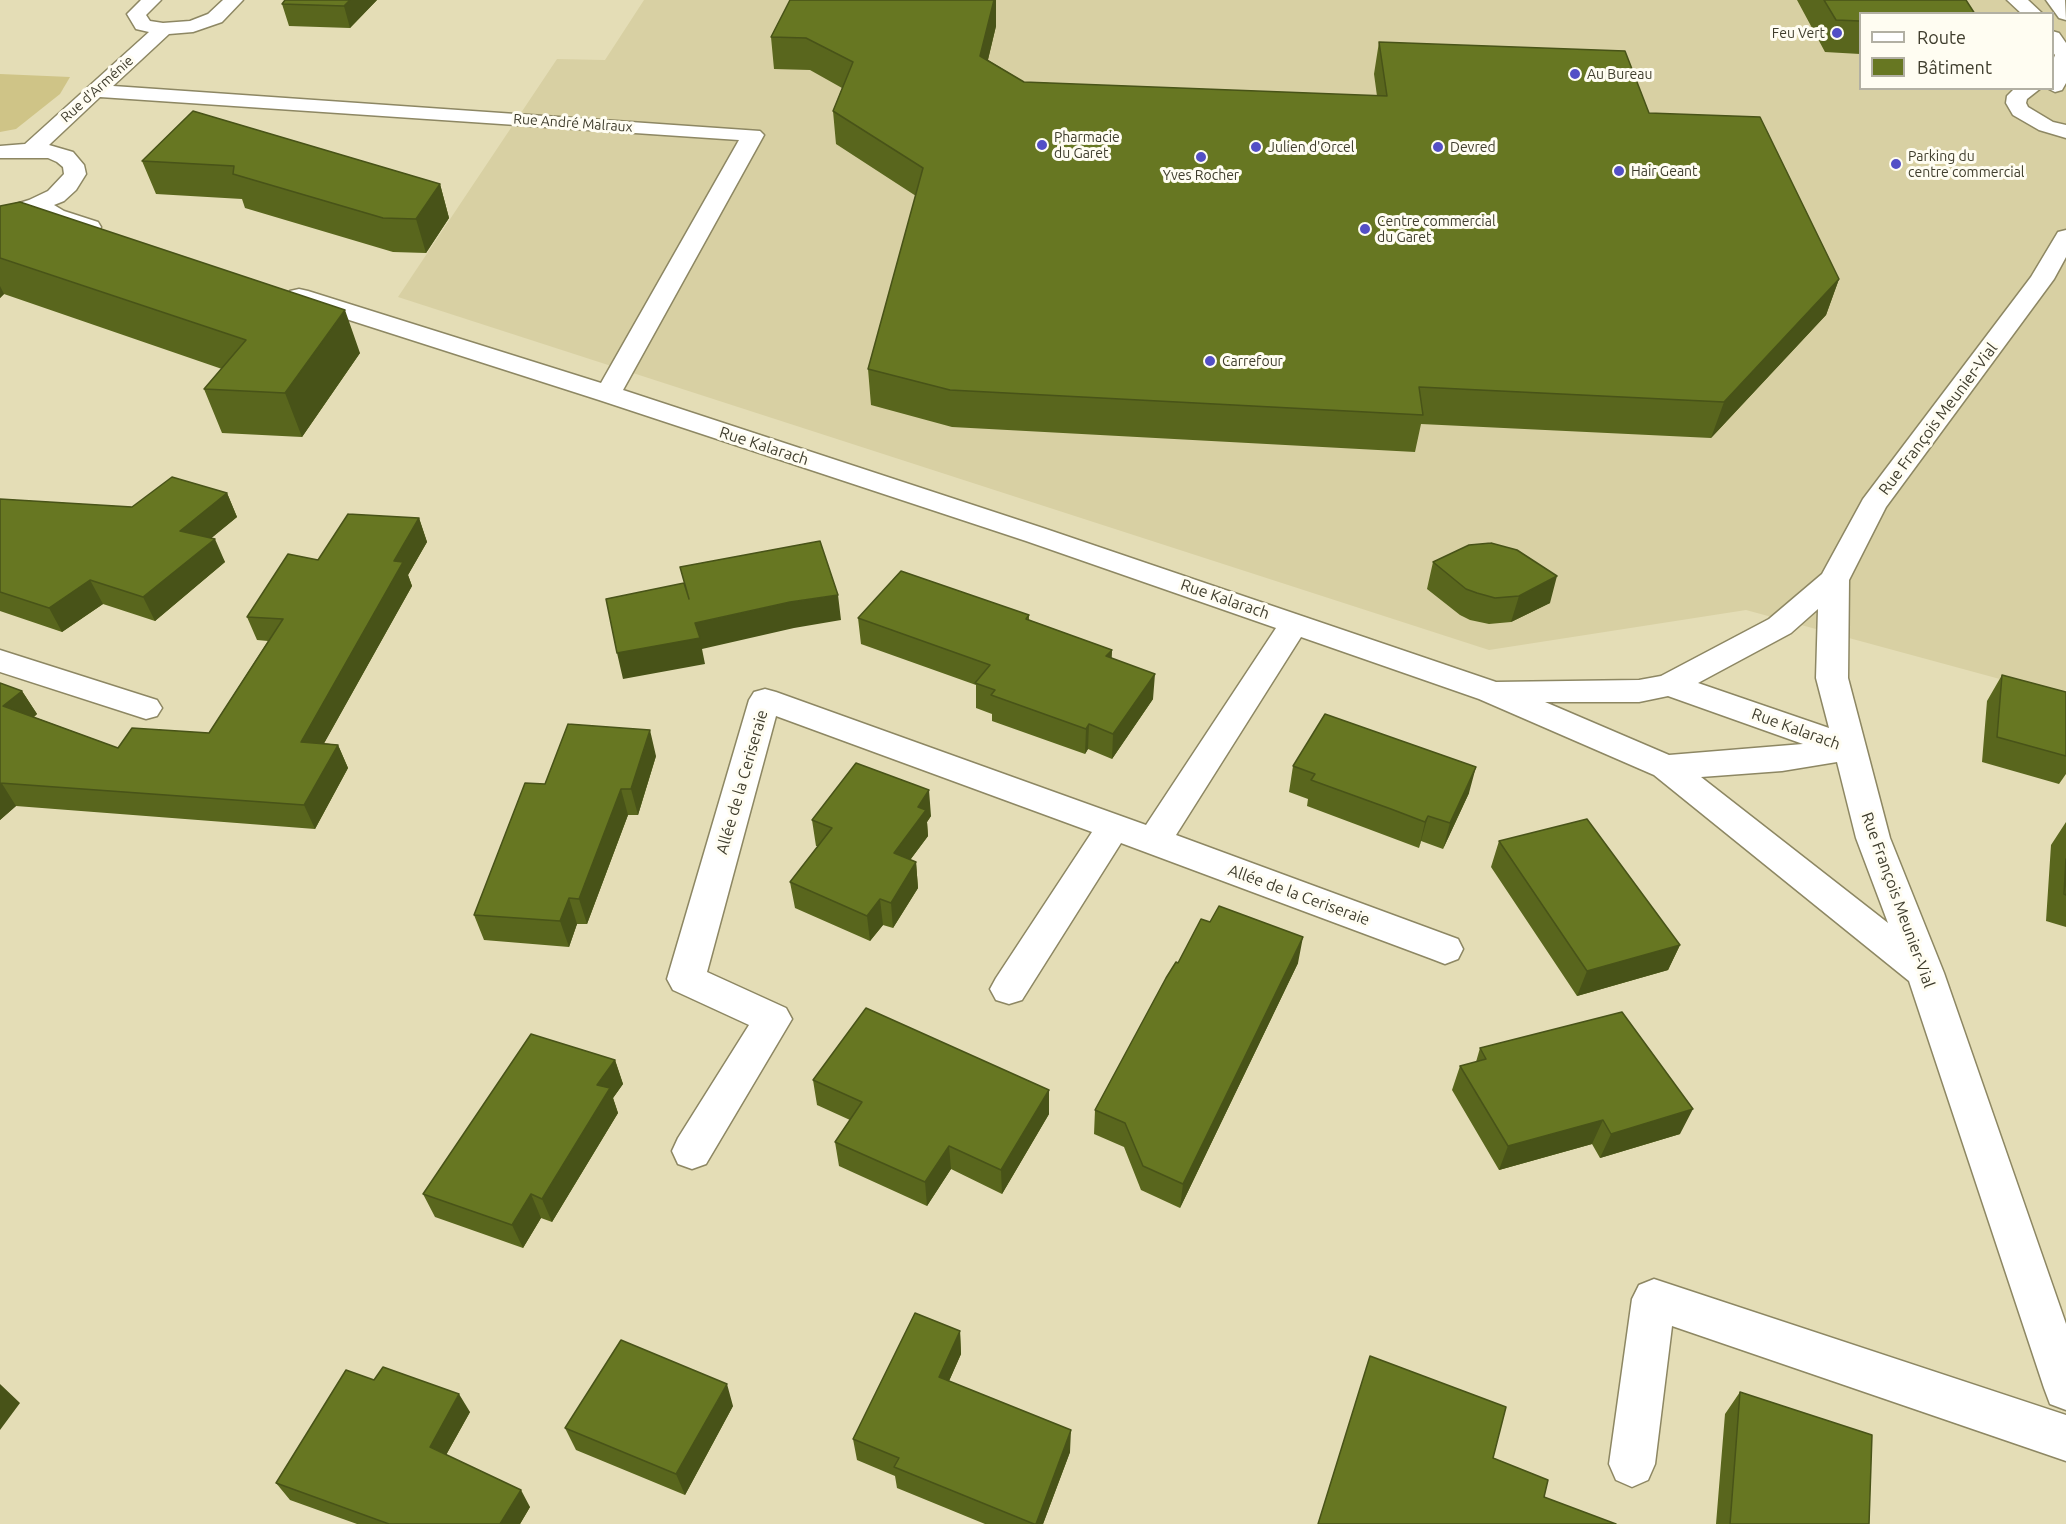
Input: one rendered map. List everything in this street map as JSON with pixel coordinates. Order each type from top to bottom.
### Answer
[{"type":"street","points":[[152,0],[136,14],[143,25],[163,29],[193,26],[215,18],[234,0]]},
{"type":"street","points":[[2055,0],[2066,14]]},
{"type":"street","name":"Rue d'Arménie","points":[[31,150],[163,29]]},
{"type":"street","points":[[2054,40],[2065,55],[2058,87]]},
{"type":"street","points":[[2028,90],[2017,96],[2016,103],[2020,111],[2031,119],[2066,133]]},
{"type":"street","name":"Rue André Malraux","points":[[96,91],[753,135],[608,394]]},
{"type":"street","points":[[0,152],[31,150],[51,152],[65,157],[73,165],[75,174],[68,185],[56,195],[37,205],[0,216]]},
{"type":"street","points":[[37,205],[56,216],[110,234]]},
{"type":"street","name":"Rue François Meunier-Vial","points":[[2066,237],[2054,272],[1873,505],[1834,580],[1832,678],[1873,838],[1925,973],[2066,1388]]},
{"type":"street","name":"Rue Kalarach","points":[[277,288],[608,394],[1295,623],[1490,691],[1666,767],[1925,973]]},
{"type":"street","name":"Rue Kalarach","points":[[1490,691],[1639,691],[1669,686],[1780,626],[1834,580]]},
{"type":"street","points":[[1154,841],[1295,623]]},
{"type":"street","points":[[0,661],[146,708]]},
{"type":"street","name":"Rue Kalarach","points":[[1669,686],[1850,748]]},
{"type":"street","name":"Allée de la Ceriseraie","points":[[692,1151],[773,1018],[686,979],[765,700],[1444,949]]},
{"type":"street","name":"Rue Kalarach","points":[[1666,767],[1782,759],[1850,748]]},
{"type":"street","points":[[1009,989],[1113,826]]},
{"type":"street","points":[[1632,1464],[1654,1299],[2066,1438]]},
{"type":"shaded area","points":[[644,0],[2066,0],[2066,697],[1746,610],[1489,650],[398,297],[557,59],[605,60]]},
{"type":"shaded area","points":[[0,74],[70,77],[60,94],[16,129],[0,132]]},
{"type":"building","points":[[285,0],[350,0],[344,6],[282,4]]},
{"type":"building","name":"Centre commercial du Garet","points":[[790,0],[994,0],[980,56],[1024,82],[1387,96],[1379,42],[1625,51],[1649,113],[1760,117],[1839,279],[1724,402],[1419,387],[1423,415],[950,390],[868,369],[923,168],[833,111],[853,62],[806,38],[771,37]]},
{"type":"building","points":[[1824,0],[1966,0],[1974,12],[1859,12],[1859,21],[1836,20]]},
{"type":"building","points":[[193,111],[440,184],[416,219],[383,218],[233,174],[234,166],[142,161]]},
{"type":"building","points":[[20,202],[345,310],[285,393],[204,389],[246,340],[0,258],[0,206]]},
{"type":"building","points":[[172,477],[227,493],[180,531],[215,539],[143,597],[90,580],[49,608],[0,592],[0,499],[132,507]]},
{"type":"building","points":[[348,514],[419,518],[394,561],[403,562],[301,742],[338,745],[304,805],[0,783],[0,683],[22,691],[3,706],[118,748],[132,728],[209,733],[283,619],[247,617],[288,554],[318,560]]},
{"type":"building","points":[[820,541],[838,595],[790,602],[695,623],[700,638],[617,653],[606,599],[684,583],[689,599],[680,567]]},
{"type":"building","points":[[1491,543],[1517,550],[1557,576],[1519,596],[1495,598],[1466,589],[1433,562],[1469,545]]},
{"type":"building","points":[[901,571],[1029,615],[1026,619],[1112,650],[1106,656],[1155,674],[1113,734],[1089,724],[1086,729],[991,695],[995,690],[975,683],[990,665],[858,618]]},
{"type":"building","points":[[2002,675],[2066,692],[2066,756],[1997,737]]},
{"type":"building","points":[[1325,714],[1476,767],[1450,823],[1428,816],[1425,822],[1311,780],[1315,774],[1293,766]]},
{"type":"building","points":[[568,724],[650,730],[631,789],[621,789],[579,899],[569,898],[560,921],[474,915],[525,783],[545,784]]},
{"type":"building","points":[[856,763],[929,790],[918,807],[926,810],[894,853],[916,862],[891,903],[880,899],[867,916],[790,882],[832,828],[812,820]]},
{"type":"building","points":[[1587,819],[1680,945],[1587,971],[1499,841]]},
{"type":"building","points":[[2066,859],[2066,895],[2064,894]]},
{"type":"building","points":[[1219,906],[1303,937],[1183,1184],[1143,1166],[1125,1123],[1095,1110],[1166,978],[1176,962],[1178,963],[1201,919],[1210,922]]},
{"type":"building","points":[[866,1008],[1049,1090],[1001,1170],[949,1146],[925,1182],[835,1142],[862,1102],[813,1080]]},
{"type":"building","points":[[1622,1012],[1693,1109],[1611,1134],[1603,1120],[1508,1146],[1460,1066],[1486,1059],[1480,1048]]},
{"type":"building","points":[[531,1034],[615,1060],[597,1085],[610,1088],[542,1199],[531,1194],[512,1225],[423,1194]]},
{"type":"building","points":[[915,1313],[960,1331],[939,1377],[1071,1430],[1036,1524],[894,1467],[899,1458],[853,1439]]},
{"type":"building","points":[[621,1340],[727,1384],[676,1474],[565,1428]]},
{"type":"building","points":[[1370,1356],[1506,1407],[1493,1458],[1548,1480],[1544,1497],[1616,1524],[1318,1524]]},
{"type":"building","points":[[383,1367],[459,1394],[430,1447],[521,1490],[500,1524],[389,1524],[276,1483],[346,1370],[374,1380]]},
{"type":"building","points":[[1740,1392],[1872,1435],[1869,1524],[1730,1524]]},
{"type":"place","name":"Feu Vert","points":[[1837,33]]},
{"type":"place","name":"Au Bureau","points":[[1575,74]]},
{"type":"place","name":"Pharmacie du Garet","points":[[1042,145]]},
{"type":"place","name":"Julien d'Orcel","points":[[1256,147]]},
{"type":"place","name":"Devred","points":[[1438,147]]},
{"type":"place","name":"Yves Rocher","points":[[1201,157]]},
{"type":"place","name":"Parking du centre commercial","points":[[1896,164]]},
{"type":"place","name":"Hair Geant","points":[[1619,171]]},
{"type":"place","name":"Centre commercial du Garet","points":[[1365,229]]},
{"type":"place","name":"Carrefour","points":[[1210,361]]}]
